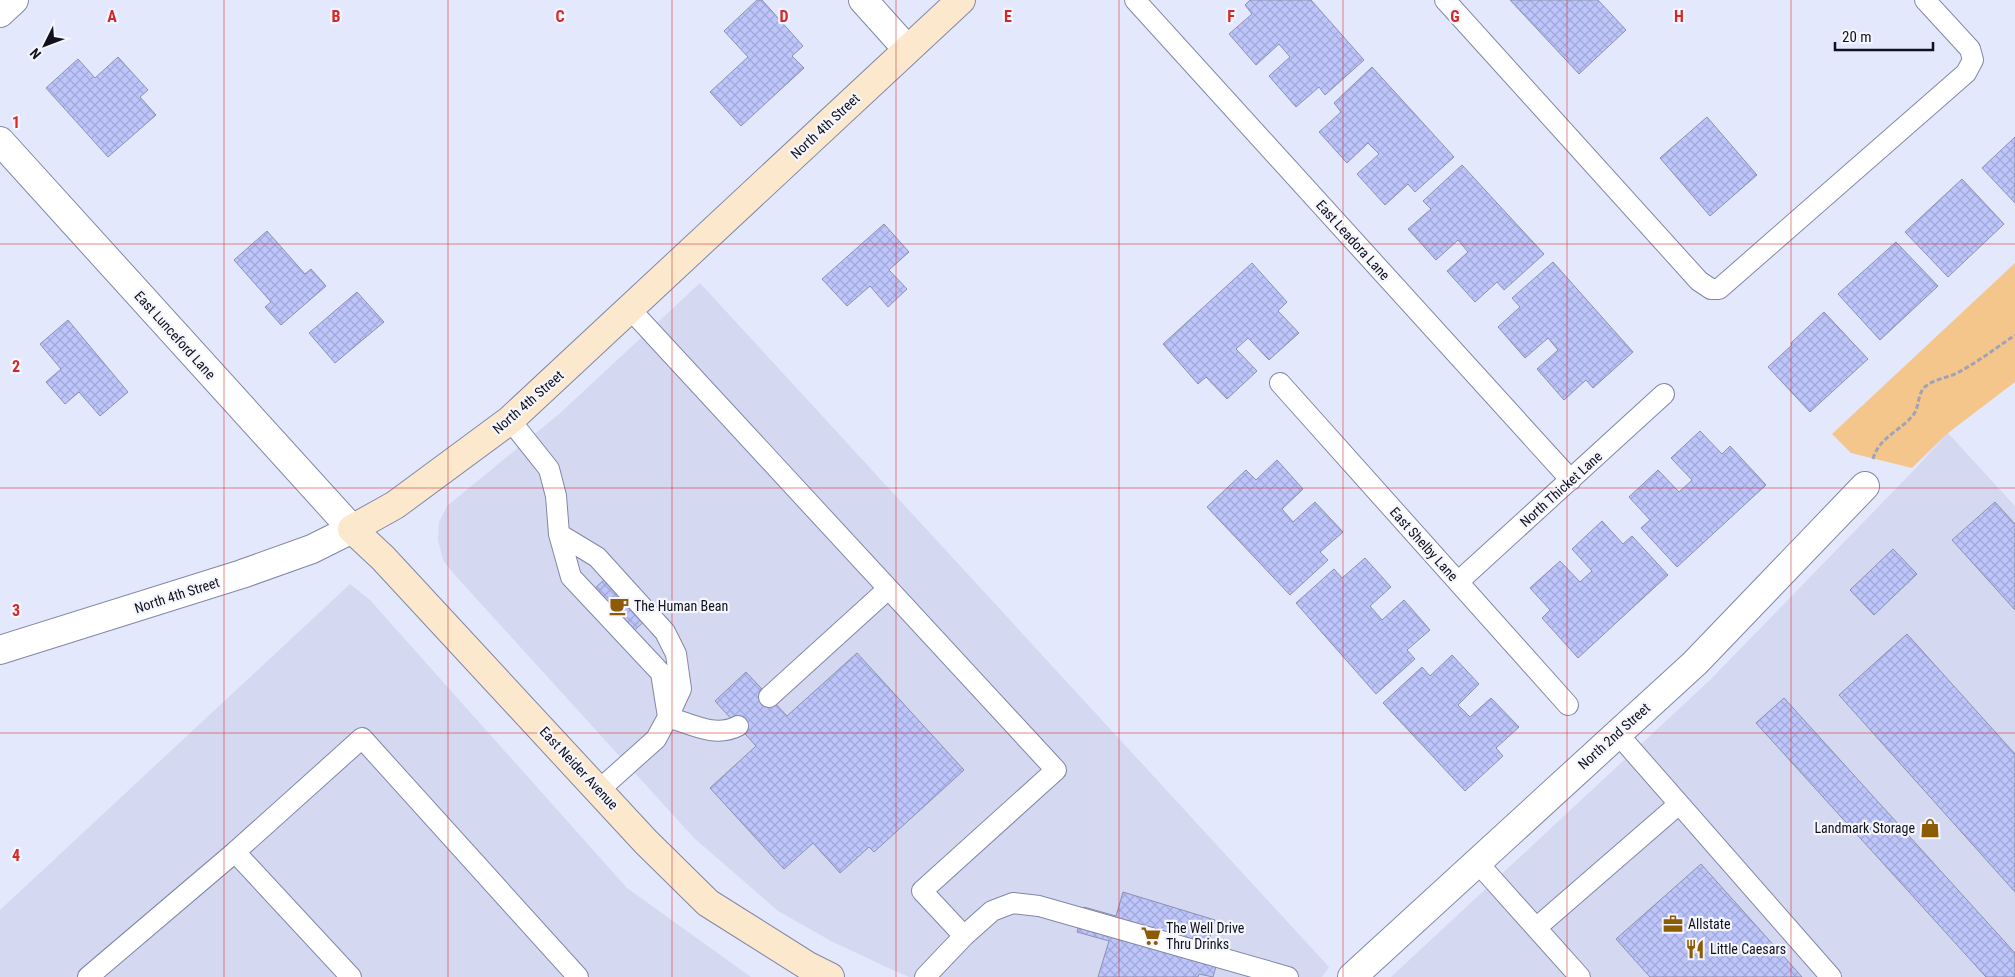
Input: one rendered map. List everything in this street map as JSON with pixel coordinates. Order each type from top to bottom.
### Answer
[{"type":"main road","name":"North 4th Street","points":[[352,529],[395,505],[510,420],[961,0]]},
{"type":"main road","name":"East Neider Avenue","points":[[352,529],[382,558],[646,842],[708,903],[808,966],[830,977]]},
{"type":"street","points":[[0,13],[14,0]]},
{"type":"street","points":[[863,0],[907,49]]},
{"type":"street","name":"East Lunceford Lane","points":[[0,141],[352,529]]},
{"type":"street","name":"North 2nd Street","points":[[1352,977],[1695,663],[1865,486]]},
{"type":"street","name":"North 4th Street","points":[[0,650],[242,574],[312,549],[352,529]]},
{"type":"lane","name":"East Leadora Lane","points":[[1135,0],[1571,480]]},
{"type":"lane","points":[[1445,0],[1699,281],[1711,288],[1719,289],[1966,73],[1973,60],[1970,49],[1925,0]]},
{"type":"lane","points":[[630,309],[1056,770],[922,890],[964,936]]},
{"type":"lane","name":"East Shelby Lane","points":[[1280,383],[1568,705]]},
{"type":"lane","name":"North Thicket Lane","points":[[1458,582],[1664,394]]},
{"type":"lane","points":[[510,420],[549,469],[556,496],[559,534],[571,577],[661,673],[668,717]]},
{"type":"lane","points":[[559,534],[597,558],[665,632],[676,654],[681,689],[668,717],[656,738],[599,790]]},
{"type":"lane","points":[[769,697],[888,589]]},
{"type":"lane","points":[[668,717],[713,732],[729,731],[738,726]]},
{"type":"lane","points":[[1617,733],[1831,977]]},
{"type":"lane","points":[[88,977],[235,852],[362,738],[578,977]]},
{"type":"lane","points":[[1536,928],[1679,804]]},
{"type":"lane","points":[[235,852],[351,977]]},
{"type":"lane","points":[[1477,862],[1580,977]]},
{"type":"lane","points":[[925,977],[964,936],[992,911],[1013,903],[1039,906],[1288,977]]},
{"type":"path","points":[[1865,486],[1875,453],[1882,442],[1912,416],[1918,408],[1923,388],[1932,382],[1946,379],[1972,365],[2015,335]]},
{"type":"shaded area","points":[[2015,263],[2015,382],[1948,433],[1912,468],[1851,453],[1832,434]]},
{"type":"shaded area","points":[[700,283],[1329,967],[1322,977],[909,977],[882,965],[831,941],[778,911],[694,838],[453,573],[443,560],[438,540],[439,522],[447,506],[559,414]]},
{"type":"shaded area","points":[[1948,433],[2015,506],[2015,977],[1391,977],[1711,679]]},
{"type":"shaded area","points":[[350,584],[370,600],[627,888],[751,977],[0,977],[0,910]]},
{"type":"building","points":[[757,0],[762,0],[803,46],[792,56],[804,68],[741,126],[710,92],[748,57],[724,31]]},
{"type":"building","points":[[1250,0],[1311,0],[1364,60],[1325,95],[1319,87],[1296,107],[1269,76],[1290,57],[1279,44],[1256,65],[1229,34],[1252,14],[1245,5]]},
{"type":"building","points":[[1510,0],[1598,0],[1626,30],[1579,74]]},
{"type":"building","points":[[118,57],[148,90],[140,97],[156,115],[108,157],[46,88],[78,59],[95,78]]},
{"type":"building","points":[[1372,67],[1454,157],[1415,192],[1408,184],[1385,205],[1357,174],[1379,154],[1368,143],[1347,163],[1319,132],[1341,112],[1334,103]]},
{"type":"building","points":[[1707,117],[1757,175],[1710,216],[1660,158]]},
{"type":"building","points":[[2015,137],[2015,203],[1982,168]]},
{"type":"building","points":[[1462,165],[1544,254],[1504,290],[1497,282],[1475,302],[1447,271],[1468,252],[1458,240],[1436,260],[1408,229],[1431,209],[1423,201]]},
{"type":"building","points":[[1962,179],[2004,224],[1948,277],[1905,232]]},
{"type":"building","points":[[884,224],[909,252],[889,270],[907,289],[888,307],[870,286],[847,306],[822,279]]},
{"type":"building","points":[[267,231],[305,274],[311,269],[326,286],[281,325],[265,307],[271,302],[234,260]]},
{"type":"building","points":[[1896,242],[1938,286],[1880,340],[1838,294]]},
{"type":"building","points":[[1553,262],[1633,352],[1593,388],[1586,380],[1564,400],[1537,369],[1558,350],[1548,338],[1525,358],[1498,327],[1520,307],[1512,298]]},
{"type":"building","points":[[1252,263],[1287,302],[1278,311],[1299,333],[1269,360],[1248,338],[1236,349],[1257,371],[1227,399],[1206,377],[1198,384],[1163,344]]},
{"type":"building","points":[[357,292],[384,322],[335,363],[309,333]]},
{"type":"building","points":[[1824,312],[1868,359],[1810,412],[1768,367]]},
{"type":"building","points":[[68,320],[128,392],[100,416],[79,392],[65,404],[46,382],[61,369],[40,344]]},
{"type":"building","points":[[1700,431],[1722,454],[1730,446],[1766,485],[1677,567],[1641,528],[1650,520],[1629,497],[1658,470],[1679,492],[1692,480],[1671,458]]},
{"type":"building","points":[[1277,460],[1303,489],[1282,509],[1293,522],[1315,502],[1343,532],[1320,552],[1328,560],[1290,595],[1207,507],[1246,470],[1256,480]]},
{"type":"building","points":[[1995,502],[2015,524],[2015,610],[1952,540]]},
{"type":"building","points":[[1602,521],[1623,544],[1632,536],[1668,575],[1578,658],[1542,618],[1550,610],[1530,588],[1560,561],[1580,582],[1592,571],[1572,549]]},
{"type":"building","points":[[1893,549],[1917,574],[1874,615],[1850,590]]},
{"type":"building","points":[[1365,558],[1391,587],[1370,606],[1382,620],[1404,600],[1430,630],[1407,650],[1415,659],[1376,694],[1296,603],[1334,569],[1342,578]]},
{"type":"building","name":"The Human Bean","points":[[606,578],[645,621],[631,633],[593,590]]},
{"type":"building","points":[[1907,634],[2015,754],[2015,892],[1839,695]]},
{"type":"building","points":[[857,653],[964,770],[874,852],[869,847],[840,873],[813,843],[784,869],[710,788],[756,746],[715,701],[746,672],[787,716]]},
{"type":"building","points":[[1452,655],[1479,684],[1458,705],[1470,717],[1491,698],[1519,727],[1496,748],[1503,756],[1465,791],[1383,703],[1422,667],[1430,676]]},
{"type":"building","points":[[1784,698],[2015,953],[2015,977],[1986,977],[1756,723]]},
{"type":"building","points":[[1701,864],[1802,977],[1650,977],[1616,939]]},
{"type":"building","name":"The Well Drive Thru Drinks","points":[[1123,892],[1215,920],[1208,944],[1221,948],[1213,977],[1199,974],[1198,977],[1098,977],[1109,941],[1077,932],[1084,907],[1116,916]]},
{"type":"place","name":"The Human Bean","points":[[619,606]]},
{"type":"place","name":"Landmark Storage","points":[[1930,828]]},
{"type":"place","name":"Allstate","points":[[1673,924]]},
{"type":"place","name":"The Well Drive Thru Drinks","points":[[1151,936]]},
{"type":"place","name":"Little Caesars","points":[[1695,949]]}]
